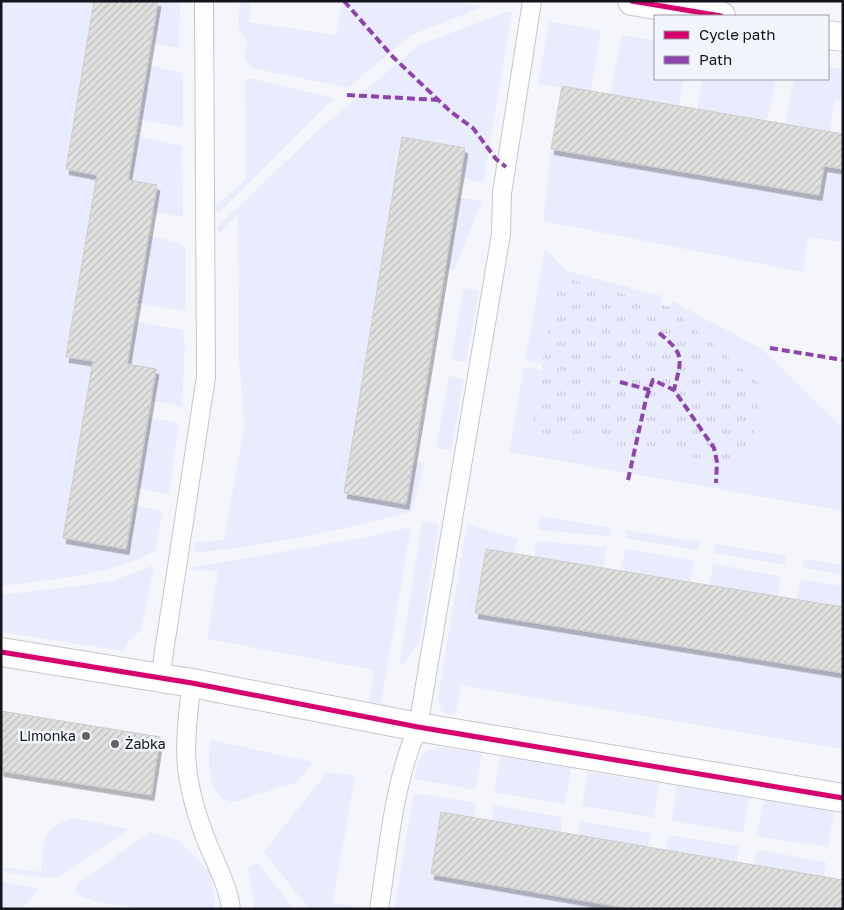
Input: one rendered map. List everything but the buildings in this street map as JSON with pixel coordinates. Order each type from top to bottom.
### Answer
[{"type":"street","points":[[632,1],[715,15]]},
{"type":"street","points":[[829,34],[843,37]]},
{"type":"street","points":[[1,652],[192,683],[418,727],[843,798]]},
{"type":"lane","points":[[160,678],[206,377],[204,1]]},
{"type":"lane","points":[[379,909],[400,779],[406,756],[418,727],[501,234],[502,193],[532,1]]},
{"type":"lane","points":[[192,683],[186,729],[187,776],[198,818],[231,909]]},
{"type":"green space","points":[[1,1],[94,1],[66,169],[97,175],[66,356],[93,361],[133,505],[163,511],[155,551],[118,566],[99,571],[1,586]]},
{"type":"green space","points":[[158,1],[180,1],[179,48],[151,44]]},
{"type":"green space","points":[[240,1],[251,1],[249,22],[336,35],[342,1],[451,1],[483,7],[411,35],[348,88],[252,68],[244,58],[247,42],[238,28]]},
{"type":"green space","points":[[506,12],[512,13],[483,183],[460,178],[464,148],[403,138],[344,493],[406,504],[413,462],[424,463],[413,511],[305,536],[194,553],[196,542],[224,540],[244,427],[239,358],[238,213],[219,234],[217,227],[323,126],[419,45]]},
{"type":"green space","points":[[549,21],[601,31],[591,91],[538,84]]},
{"type":"green space","points":[[622,35],[654,40],[654,80],[684,80],[679,106],[610,94]]},
{"type":"green space","points":[[147,65],[183,73],[183,127],[138,119]]},
{"type":"green space","points":[[829,67],[843,69],[843,100],[835,99],[830,131],[785,124],[794,80],[829,80]]},
{"type":"green space","points":[[249,78],[335,98],[218,213],[215,207],[246,178],[245,82]]},
{"type":"green space","points":[[702,80],[776,80],[767,121],[697,109]]},
{"type":"green space","points":[[136,135],[182,146],[183,217],[152,212],[157,185],[128,180]]},
{"type":"green space","points":[[551,149],[819,195],[824,166],[843,169],[843,242],[808,237],[803,272],[543,221]]},
{"type":"green space","points":[[457,197],[482,201],[454,270],[445,269]]},
{"type":"green space","points":[[148,235],[179,243],[185,249],[185,311],[137,303]]},
{"type":"green space","points":[[545,249],[567,271],[662,296],[661,304],[557,275],[542,364],[525,360]]},
{"type":"green space","points":[[557,275],[670,307],[762,386],[750,467],[531,431]]},
{"type":"green space","points":[[464,288],[479,291],[466,362],[451,360]]},
{"type":"green space","points":[[672,301],[762,349],[843,428],[843,511],[509,452],[524,367],[541,370],[531,431],[750,467],[762,386],[670,307]]},
{"type":"green space","points":[[134,321],[183,330],[185,345],[182,407],[151,400],[156,369],[127,364]]},
{"type":"green space","points":[[449,376],[464,379],[451,451],[436,448]]},
{"type":"green space","points":[[148,417],[179,423],[169,494],[136,488]]},
{"type":"green space","points":[[540,516],[611,528],[609,536],[538,530]]},
{"type":"green space","points":[[422,521],[439,524],[419,644],[399,668]]},
{"type":"green space","points":[[467,524],[518,539],[514,553],[486,549],[475,613],[843,673],[843,749],[461,685],[455,716],[441,711],[438,698]]},
{"type":"green space","points":[[411,527],[381,704],[369,702],[374,670],[207,639],[218,571],[191,570],[193,567],[363,538]]},
{"type":"green space","points":[[627,530],[700,542],[698,550],[625,538]]},
{"type":"green space","points":[[536,541],[606,547],[603,568],[534,557]]},
{"type":"green space","points":[[715,544],[786,556],[785,565],[714,553]]},
{"type":"green space","points":[[625,549],[694,561],[691,583],[621,571]]},
{"type":"green space","points":[[804,559],[843,565],[843,575],[803,568]]},
{"type":"green space","points":[[713,564],[781,576],[778,597],[709,585]]},
{"type":"green space","points":[[152,566],[154,567],[141,631],[132,637],[123,651],[1,632],[1,595],[109,582]]},
{"type":"green space","points":[[801,579],[843,586],[843,607],[797,600]]},
{"type":"green space","points":[[211,740],[313,762],[297,782],[235,802],[226,800],[219,795],[214,787],[209,769]]},
{"type":"green space","points":[[439,747],[482,753],[475,790],[414,779],[423,754]]},
{"type":"green space","points":[[500,756],[571,767],[565,804],[494,792]]},
{"type":"green space","points":[[327,772],[355,776],[333,902],[364,909],[309,909],[264,852]]},
{"type":"green space","points":[[587,772],[659,783],[654,818],[582,806]]},
{"type":"green space","points":[[677,785],[749,797],[743,833],[671,821]]},
{"type":"green space","points":[[414,793],[476,803],[474,818],[441,813],[431,875],[632,909],[394,909]]},
{"type":"green space","points":[[764,800],[834,812],[828,847],[756,836]]},
{"type":"green space","points":[[494,805],[562,817],[561,832],[491,821]]},
{"type":"green space","points":[[74,818],[129,829],[60,876],[44,878],[1,871],[1,867],[41,872],[44,844],[49,831],[63,822]]},
{"type":"green space","points":[[580,821],[651,833],[648,847],[578,835]]},
{"type":"green space","points":[[150,832],[179,841],[210,872],[215,901],[214,909],[121,906],[87,899],[76,893],[77,884]]},
{"type":"green space","points":[[669,835],[739,846],[737,863],[666,850]]},
{"type":"green space","points":[[757,850],[826,862],[824,877],[754,866]]},
{"type":"green space","points":[[257,862],[294,909],[255,909],[248,868]]},
{"type":"green space","points":[[1,881],[39,889],[22,909],[1,909]]},
{"type":"marked path","points":[[344,1],[393,57],[451,112],[473,128],[496,159],[506,167]]},
{"type":"marked path","points":[[347,95],[439,100]]},
{"type":"marked path","points":[[659,333],[673,346],[679,357],[679,371],[674,390]]},
{"type":"marked path","points":[[770,348],[843,360]]},
{"type":"marked path","points":[[628,480],[646,399],[653,380],[674,390],[714,448],[717,462],[716,483]]},
{"type":"marked path","points":[[620,382],[650,390]]},
{"type":"cycle path","points":[[632,1],[715,15]]},
{"type":"cycle path","points":[[1,652],[192,683],[418,727],[843,798]]},
{"type":"place","name":"Limonka","points":[[86,736]]},
{"type":"place","name":"Żabka","points":[[115,744]]}]
